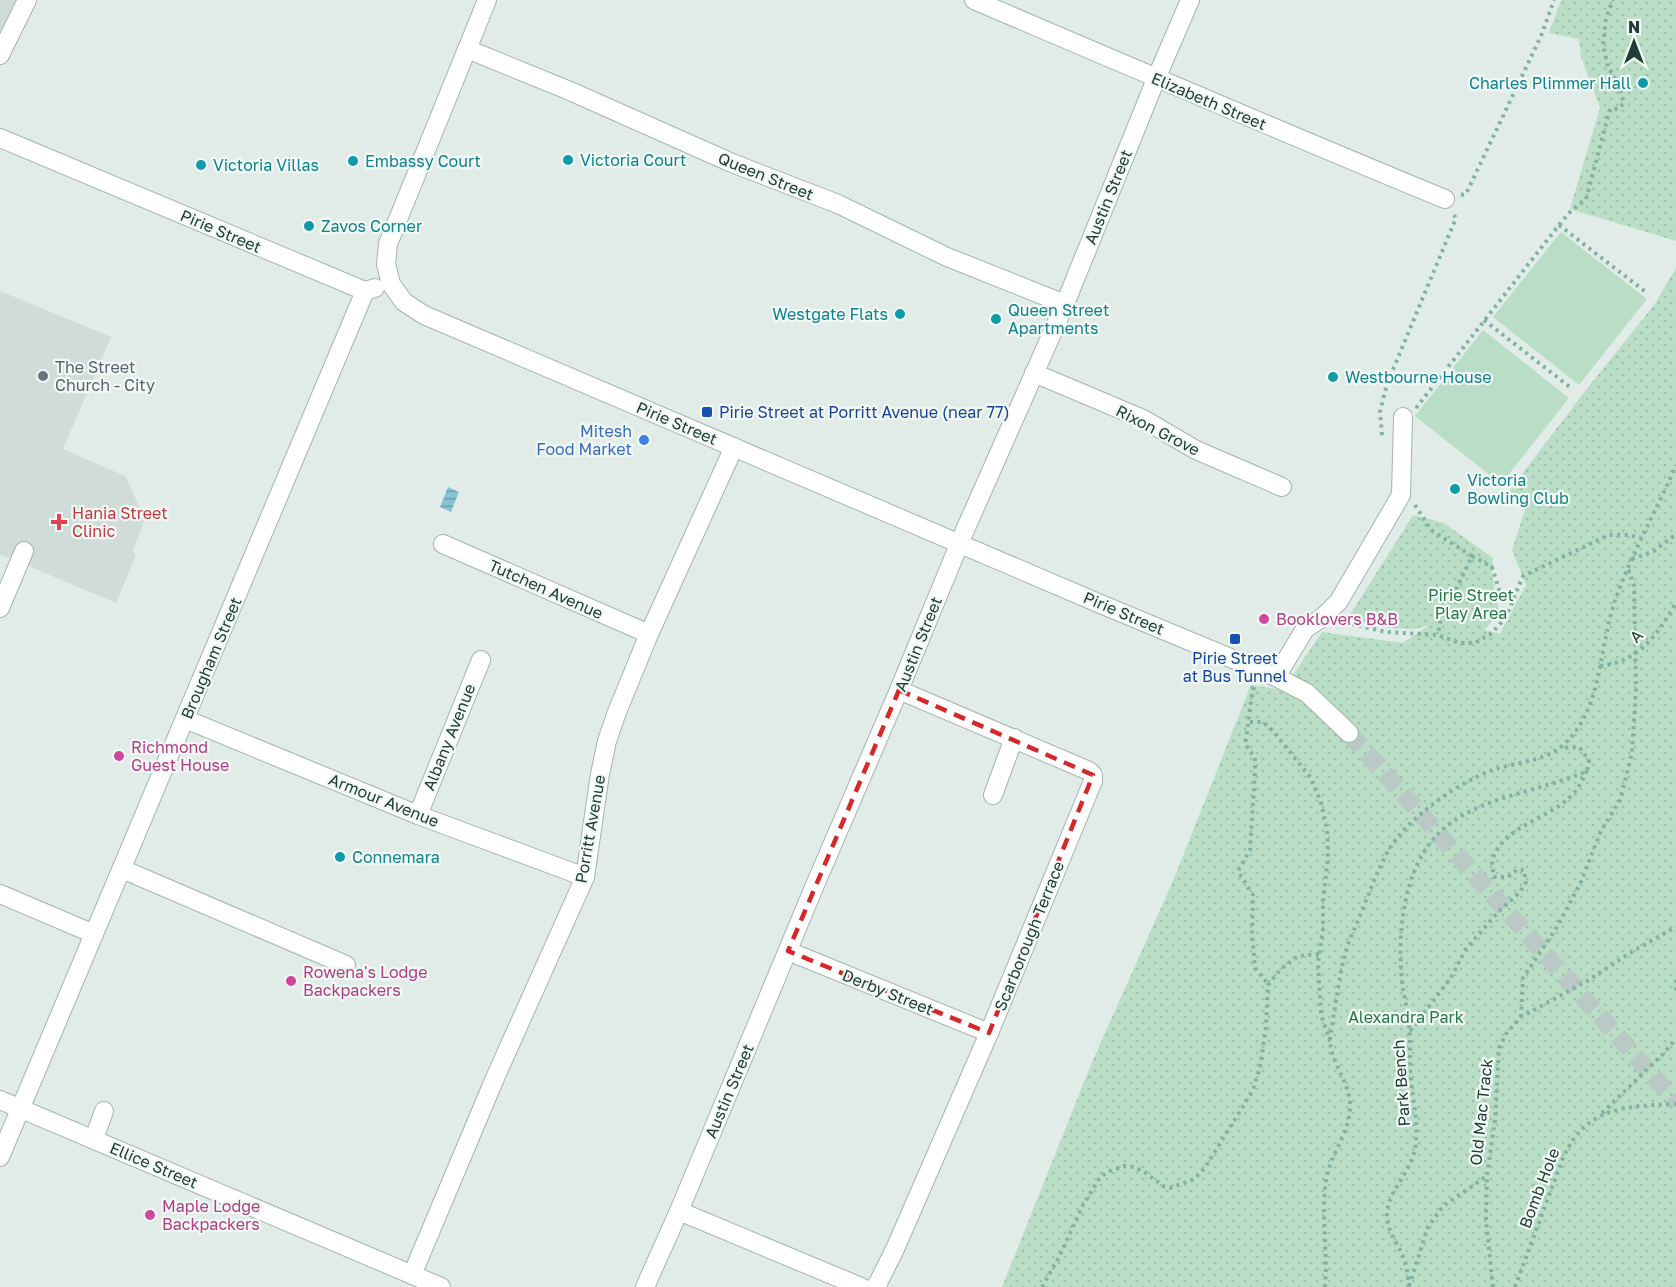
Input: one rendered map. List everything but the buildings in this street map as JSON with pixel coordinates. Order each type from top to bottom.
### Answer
[{"type":"street","points":[[0,55],[27,0]]},
{"type":"street","points":[[365,291],[391,284],[386,264],[388,244],[487,0]]},
{"type":"street","name":"Elizabeth Street","points":[[974,0],[1444,200]]},
{"type":"street","name":"Austin Street","points":[[645,1287],[960,543],[1065,304],[1190,0]]},
{"type":"street","name":"Queen Street","points":[[467,49],[570,91],[732,163],[838,204],[947,256],[1065,304]]},
{"type":"street","name":"Pirie Street","points":[[0,138],[365,291]]},
{"type":"street","name":"Pirie Street","points":[[391,284],[404,302],[424,315],[1103,605],[1276,676],[1307,693],[1349,733]]},
{"type":"street","name":"Brougham Street","points":[[0,1157],[365,291]]},
{"type":"street","name":"Rixon Grove","points":[[1034,373],[1143,419],[1196,450],[1282,487]]},
{"type":"street","points":[[1276,676],[1305,629],[1323,617],[1339,601],[1401,495],[1403,417]]},
{"type":"street","name":"Porritt Avenue","points":[[412,1275],[495,1078],[585,877],[607,741],[617,712],[649,634],[734,447]]},
{"type":"street","name":"Tutchen Avenue","points":[[444,544],[649,634]]},
{"type":"street","points":[[0,608],[24,551]]},
{"type":"street","name":"Albany Avenue","points":[[418,814],[481,660]]},
{"type":"street","name":"Scarborough Terrace","points":[[874,1287],[895,1250],[989,1033],[1093,781],[1089,771],[899,690]]},
{"type":"street","name":"Armour Avenue","points":[[184,719],[418,814],[585,877]]},
{"type":"street","points":[[993,795],[1014,738]]},
{"type":"street","points":[[122,869],[346,966]]},
{"type":"street","points":[[0,894],[94,934]]},
{"type":"street","name":"Derby Street","points":[[788,951],[989,1033]]},
{"type":"street","name":"Ellice Street","points":[[0,1100],[441,1287]]},
{"type":"street","points":[[94,1139],[104,1111]]},
{"type":"street","points":[[679,1211],[861,1287]]},
{"type":"path","points":[[1383,443],[1380,412],[1388,384],[1456,218],[1444,200],[1466,194],[1541,36],[1554,0]]},
{"type":"path","points":[[1403,417],[1408,418],[1569,213],[1586,200],[1610,109],[1618,109],[1624,103],[1617,81],[1608,67],[1603,45],[1606,18],[1613,0]]},
{"type":"path","points":[[1559,225],[1647,293]]},
{"type":"path","points":[[1484,320],[1571,388]]},
{"type":"path","points":[[1560,748],[1583,719],[1592,698],[1615,598],[1640,537],[1655,512],[1676,465]]},
{"type":"path","points":[[1401,495],[1416,505],[1431,530],[1492,567],[1502,598],[1510,598],[1516,594]]},
{"type":"path","points":[[1631,559],[1654,551],[1676,534]]},
{"type":"path","points":[[1323,617],[1386,632],[1438,635],[1459,643],[1474,643],[1492,633],[1506,617],[1523,576],[1609,535],[1640,537]]},
{"type":"path","points":[[1438,635],[1440,623],[1472,556]]},
{"type":"path","points":[[1521,1017],[1523,978],[1557,927],[1580,884],[1601,831],[1620,800],[1632,753],[1636,653],[1634,586],[1628,568]]},
{"type":"path","name":"A","points":[[1600,666],[1617,665],[1646,645],[1676,603]]},
{"type":"path","points":[[1249,705],[1250,722],[1245,744],[1255,758],[1250,850],[1238,871],[1253,895],[1252,933],[1255,968],[1268,985]]},
{"type":"path","points":[[1250,722],[1263,722],[1273,731],[1311,778],[1328,829],[1328,858],[1318,987],[1320,1006],[1335,1062],[1348,1092],[1350,1108],[1349,1121],[1326,1180],[1327,1264],[1324,1287]]},
{"type":"path","points":[[1330,1041],[1346,949],[1376,873],[1392,845],[1413,821],[1463,785],[1492,770],[1534,759],[1560,748],[1579,747],[1589,760],[1587,771],[1580,785],[1569,798],[1519,830],[1501,845],[1492,860],[1494,877],[1508,877],[1518,869],[1524,870],[1526,882],[1520,892],[1499,911],[1466,949],[1450,979],[1410,1032]]},
{"type":"path","name":"Park Bench","points":[[1409,1287],[1404,1258],[1388,1224],[1387,1213],[1389,1201],[1410,1167],[1416,1142],[1416,1113],[1410,1076],[1410,1032],[1403,988],[1401,939],[1405,903],[1414,872],[1425,848],[1462,814],[1564,781],[1587,771]]},
{"type":"path","name":"Old Mac Track","points":[[1493,1287],[1486,1230],[1486,1176],[1495,1120],[1499,1048],[1506,1034],[1521,1017],[1587,981],[1676,927]]},
{"type":"path","points":[[1042,1287],[1083,1205],[1099,1179],[1107,1172],[1124,1166],[1134,1167],[1162,1186],[1170,1188],[1195,1179],[1206,1166],[1253,1090],[1260,1067],[1266,1027],[1268,985],[1280,970],[1298,956],[1319,954]]},
{"type":"path","points":[[1676,980],[1676,992]]},
{"type":"path","points":[[1601,1114],[1676,1039]]},
{"type":"path","name":"Bomb Hole","points":[[1515,1287],[1568,1145],[1590,1121],[1601,1114],[1636,1106],[1676,1104]]},
{"type":"path","points":[[1409,1287],[1428,1227],[1443,1206],[1486,1176]]},
{"type":"highlighted area","points":[[899,690],[1093,775],[989,1033],[788,951]]},
{"type":"shaded area","points":[[0,0],[20,0],[0,47]]},
{"type":"shaded area","points":[[0,291],[111,337],[63,449],[125,476],[145,519],[133,551],[136,555],[116,603],[0,554]]},
{"type":"green space","points":[[1561,0],[1676,0],[1676,241],[1570,209],[1600,108],[1581,56],[1579,39],[1549,33]]},
{"type":"green space","points":[[1561,232],[1647,299],[1579,385],[1493,317]]},
{"type":"green space","name":"Alexandra Park","points":[[1676,268],[1676,1287],[1002,1287],[1092,1062],[1173,881],[1251,685],[1283,690],[1322,632],[1403,643],[1429,625],[1416,629],[1389,628],[1348,618],[1413,515],[1444,523],[1493,558],[1492,574],[1499,611],[1485,630],[1500,634],[1526,585],[1512,550],[1525,510],[1504,498],[1654,305]]},
{"type":"green space","points":[[1483,330],[1569,398],[1501,484],[1415,416]]},
{"type":"water","points":[[448,487],[459,492],[451,512],[440,507]]},
{"type":"tunnel","points":[[1349,733],[1676,1102]]},
{"type":"place","name":"Charles Plimmer Hall","points":[[1643,83]]},
{"type":"place","name":"Victoria Court","points":[[568,160]]},
{"type":"place","name":"Embassy Court","points":[[353,161]]},
{"type":"place","name":"Victoria Villas","points":[[201,165]]},
{"type":"place","name":"Zavos Corner","points":[[309,226]]},
{"type":"place","name":"Westgate Flats","points":[[900,314]]},
{"type":"place","name":"Queen Street Apartments","points":[[996,319]]},
{"type":"place","name":"The Street Church - City","points":[[43,376]]},
{"type":"place","name":"Westbourne House","points":[[1333,377]]},
{"type":"place","name":"Pirie Street at Porritt Avenue (near 77)","points":[[707,412]]},
{"type":"place","name":"Mitesh Food Market","points":[[644,440]]},
{"type":"place","name":"Victoria Bowling Club","points":[[1455,489]]},
{"type":"place","name":"Hania Street Clinic","points":[[59,522]]},
{"type":"place","name":"Booklovers B&B","points":[[1264,619]]},
{"type":"place","name":"Pirie Street at Bus Tunnel","points":[[1235,639]]},
{"type":"place","name":"Richmond Guest House","points":[[119,756]]},
{"type":"place","name":"Connemara","points":[[340,857]]},
{"type":"place","name":"Rowena's Lodge Backpackers","points":[[291,981]]},
{"type":"place","name":"Maple Lodge Backpackers","points":[[150,1215]]},
{"type":"park label","name":"Pirie Street Play Area","points":[[1471,604]]}]
